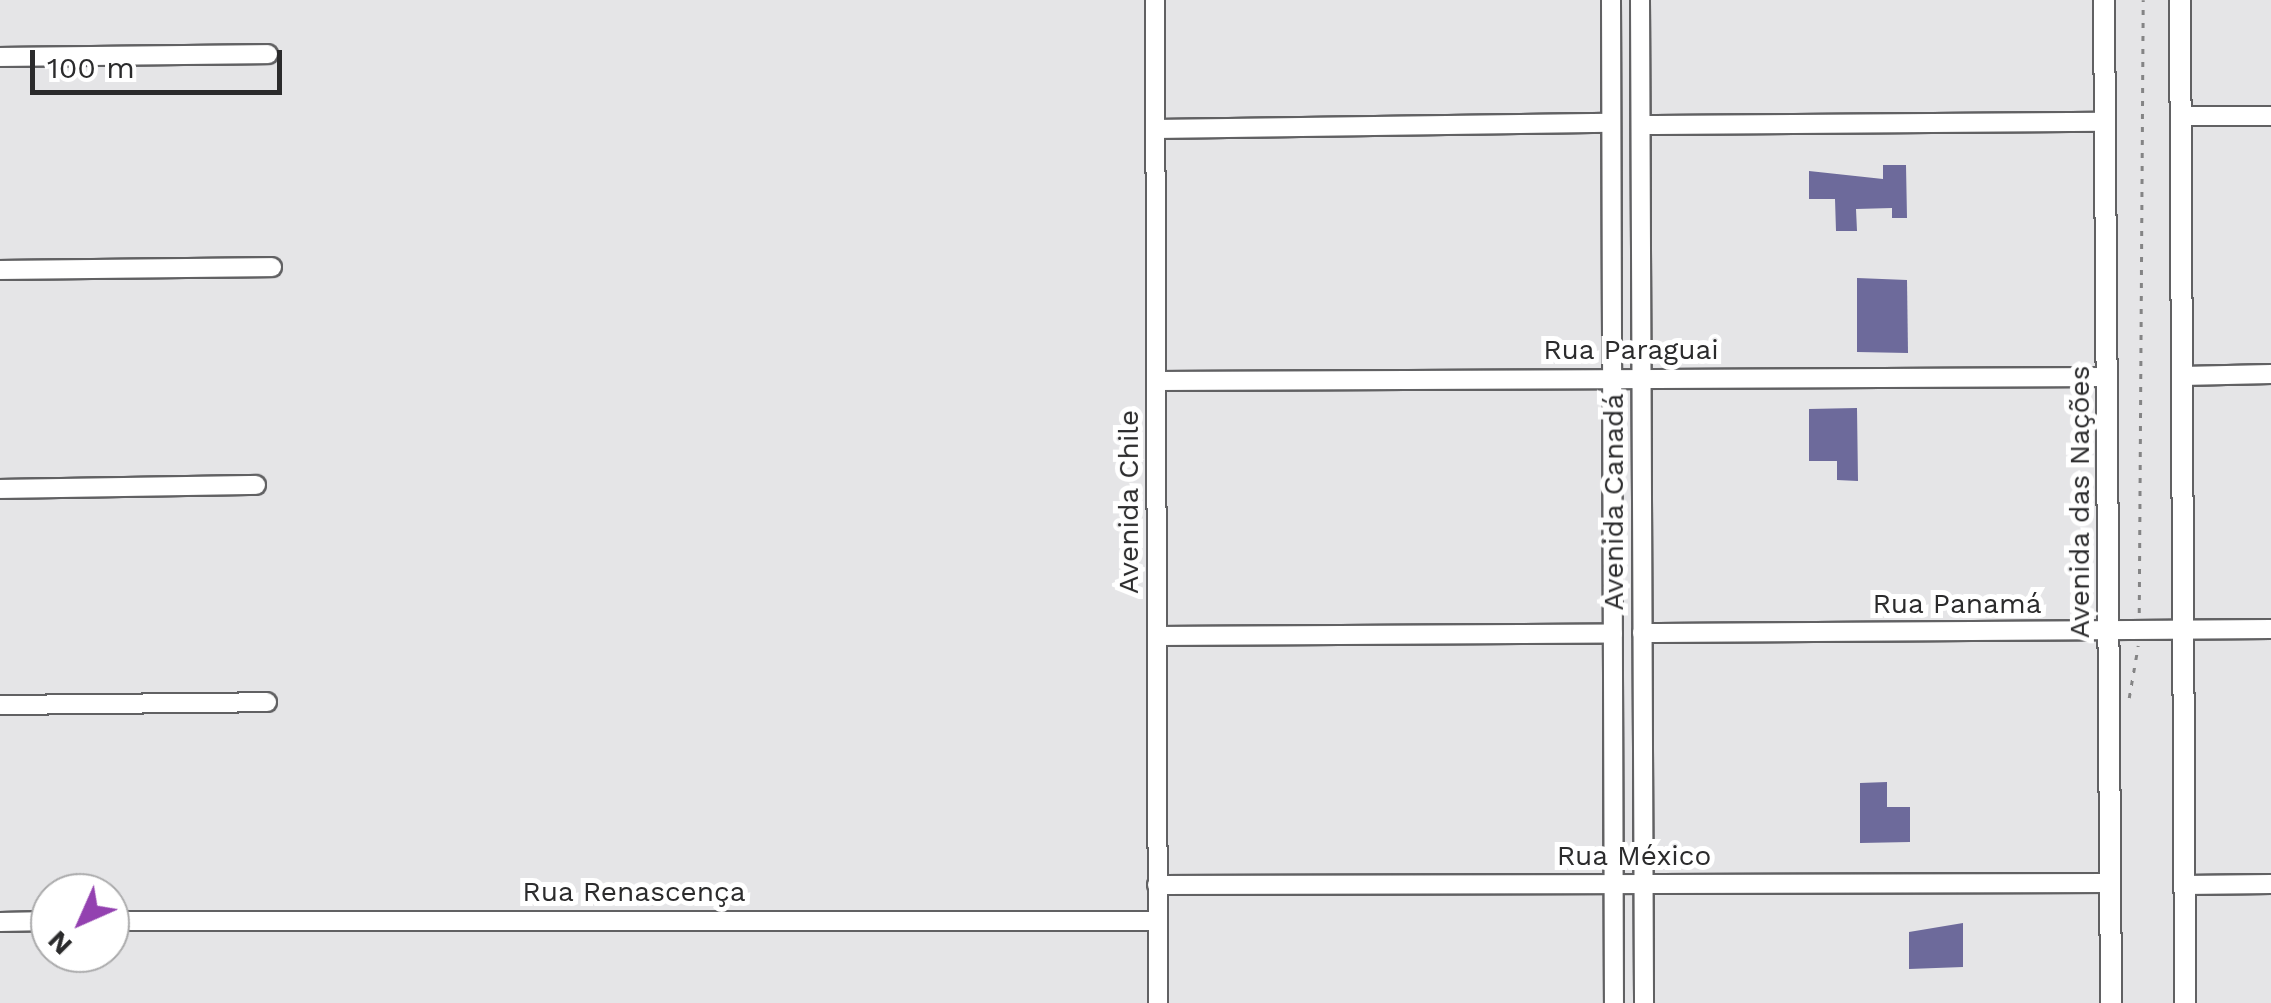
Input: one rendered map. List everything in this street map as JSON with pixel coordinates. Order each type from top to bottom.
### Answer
[{"type":"main road","name":"Avenida das Nações","points":[[2104,0],[2111,1003]]},
{"type":"main road","points":[[2180,0],[2185,1003]]},
{"type":"street","name":"Avenida Chile","points":[[1155,0],[1158,1003]]},
{"type":"street","name":"Avenida Canadá","points":[[1611,0],[1614,1003]]},
{"type":"street","name":"Avenida Canadá","points":[[1640,0],[1644,1003]]},
{"type":"street","points":[[0,57],[268,54]]},
{"type":"street","points":[[2181,116],[2271,116]]},
{"type":"street","points":[[1641,125],[2105,122]]},
{"type":"street","points":[[1156,129],[1612,124]]},
{"type":"street","points":[[0,270],[272,267]]},
{"type":"street","points":[[2182,376],[2271,374]]},
{"type":"street","name":"Rua Paraguai","points":[[1156,382],[2107,377]]},
{"type":"street","points":[[0,488],[256,485]]},
{"type":"street","name":"Rua Panamá","points":[[1642,633],[2271,630]]},
{"type":"street","points":[[1157,636],[1613,634]]},
{"type":"street","points":[[0,704],[267,702]]},
{"type":"street","name":"Rua México","points":[[1157,884],[2110,883]]},
{"type":"street","points":[[2184,885],[2271,884]]},
{"type":"street","name":"Rua Renascença","points":[[130,921],[1157,920]]},
{"type":"street","points":[[0,922],[30,922]]},
{"type":"path","points":[[2128,704],[2139,631],[2143,0]]},
{"type":"building","points":[[1883,165],[1906,165],[1907,218],[1892,218],[1892,208],[1856,209],[1857,231],[1836,231],[1835,199],[1809,199],[1809,171],[1883,179]]},
{"type":"building","points":[[1857,278],[1907,280],[1908,353],[1857,352]]},
{"type":"building","points":[[1857,408],[1858,481],[1837,480],[1837,461],[1809,461],[1809,409]]},
{"type":"building","points":[[1887,782],[1887,807],[1910,807],[1910,842],[1860,843],[1860,783]]},
{"type":"building","points":[[1963,923],[1963,967],[1909,969],[1909,932]]}]
